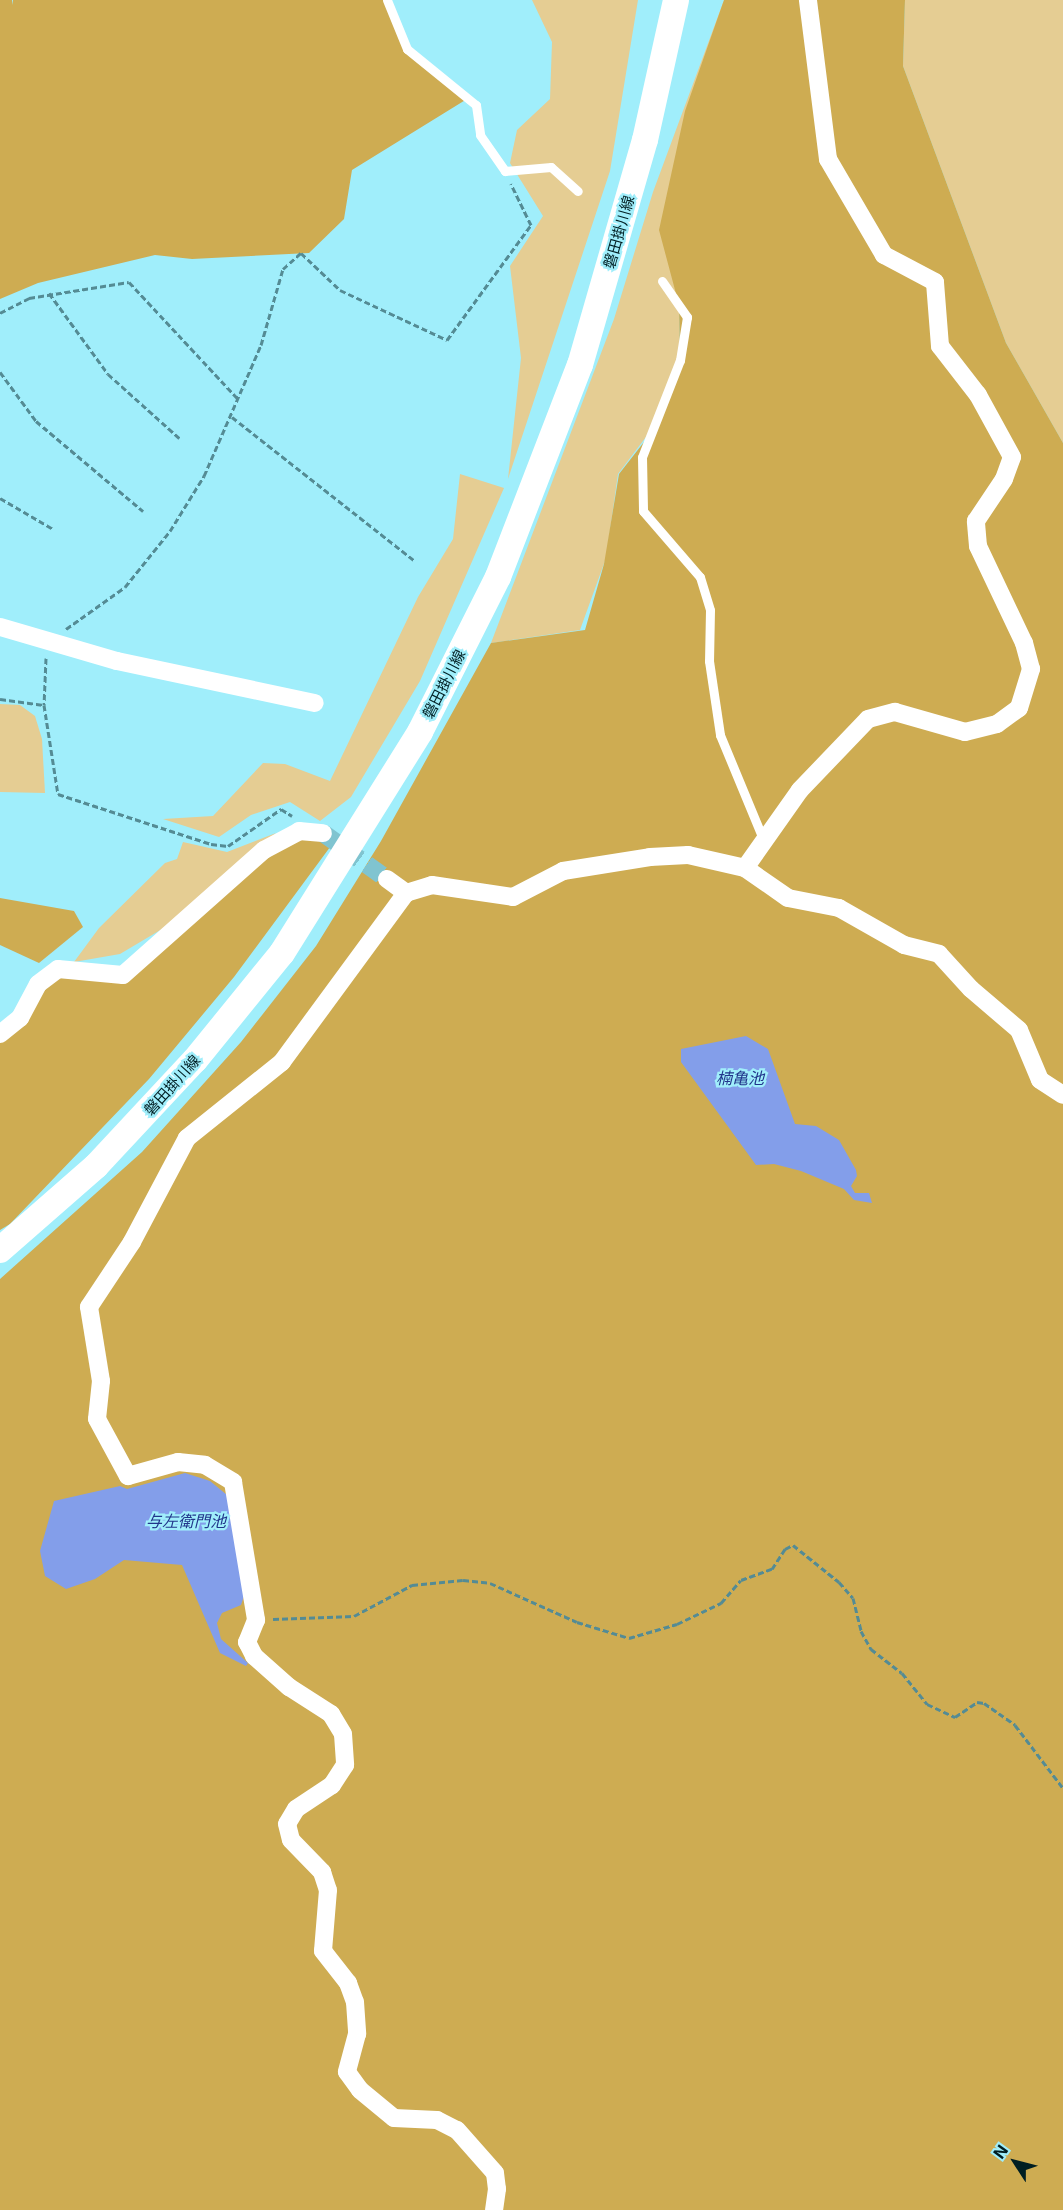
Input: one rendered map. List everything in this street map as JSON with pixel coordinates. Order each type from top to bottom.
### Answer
[{"type":"main road","points":[[645,140],[665,0]]},
{"type":"main road","name":"磐田掛川線","points":[[0,1250],[96,1166],[195,1060],[282,953],[420,732],[498,577],[580,365],[645,140],[676,0]]},
{"type":"main road","points":[[645,140],[692,0]]},
{"type":"street","points":[[745,868],[765,844],[800,790],[868,719],[895,712],[964,732],[997,724],[1019,708],[1031,669],[1024,643],[978,546],[976,520],[1004,479],[1012,457],[978,395],[940,346],[935,282],[884,255],[828,159],[808,0]]},
{"type":"street","points":[[0,627],[117,661],[315,703]]},
{"type":"street","points":[[0,1034],[20,1018],[38,984],[58,969],[123,975],[264,850],[299,831],[321,832]]},
{"type":"street","points":[[494,2210],[497,2189],[495,2173],[457,2130],[437,2120],[394,2118],[360,2090],[347,2072],[357,2034],[355,2002],[348,1983],[323,1951],[328,1890],[322,1872],[291,1840],[287,1824],[296,1809],[332,1785],[345,1765],[343,1734],[331,1714],[289,1687],[254,1656],[247,1641],[256,1620],[233,1482],[204,1465],[178,1462],[128,1476],[97,1419],[101,1381],[89,1307],[132,1242],[187,1138],[282,1062],[406,893],[432,885],[513,897],[563,872],[650,857],[688,855],[745,868],[788,898],[839,908],[904,945],[939,954],[971,989],[1019,1030],[1040,1080],[1063,1095]]},
{"type":"street","points":[[387,879],[406,893]]},
{"type":"lane","points":[[387,0],[407,50],[476,105],[480,135],[505,171],[551,167],[578,191]]},
{"type":"lane","points":[[662,281],[687,316],[680,360],[642,457],[643,511],[700,577],[710,610],[709,661],[720,735],[765,844]]},
{"type":"path","points":[[321,832],[281,809],[228,846],[211,844],[58,794],[53,785],[44,705],[47,642],[126,587],[170,531],[204,476],[232,417],[261,345],[283,269],[302,253],[340,290],[447,340],[531,225],[505,171]]},
{"type":"path","points":[[0,313],[49,293],[129,282],[239,400]]},
{"type":"path","points":[[49,293],[108,374],[179,438]]},
{"type":"path","points":[[0,372],[36,421],[143,511]]},
{"type":"path","points":[[232,417],[414,560]]},
{"type":"path","points":[[0,498],[54,529]]},
{"type":"path","points":[[0,699],[44,705]]},
{"type":"path","points":[[256,1620],[354,1616],[412,1585],[463,1580],[490,1582],[577,1622],[629,1638],[677,1624],[721,1603],[741,1580],[772,1569],[785,1549],[793,1545],[839,1582],[853,1598],[861,1631],[871,1649],[902,1673],[927,1704],[955,1717],[978,1702],[984,1703],[1015,1725],[1063,1788]]},
{"type":"shaded area","points":[[0,0],[12,0],[13,5],[13,0],[387,0],[407,50],[467,99],[352,170],[344,219],[309,253],[192,259],[155,255],[38,283],[0,299]]},
{"type":"shaded area","points":[[532,0],[638,0],[610,171],[508,479],[521,358],[510,266],[543,216],[510,163],[517,130],[550,99],[552,42]]},
{"type":"shaded area","points":[[724,0],[679,306],[680,360],[652,429],[618,474],[606,558],[580,630],[491,643],[614,319],[653,192]]},
{"type":"shaded area","points":[[724,0],[905,0],[903,66],[1006,343],[1063,443],[1063,2210],[0,2210],[0,1279],[142,1152],[241,1042],[316,946],[381,841],[491,643],[585,630],[604,564],[619,474],[651,433],[680,360],[679,305],[659,230],[685,111]]},
{"type":"shaded area","points":[[905,0],[1063,0],[1063,443],[1006,343],[903,66]]},
{"type":"shaded area","points":[[460,474],[504,488],[420,681],[351,797],[320,821],[290,802],[251,815],[219,837],[163,819],[213,816],[263,763],[285,764],[330,781],[418,597],[453,539]]},
{"type":"shaded area","points":[[0,704],[20,705],[35,716],[42,739],[45,793],[0,792]]},
{"type":"shaded area","points":[[299,831],[336,839],[234,977],[149,1079],[10,1224],[0,1230],[0,1030],[58,969],[123,975]]},
{"type":"shaded area","points":[[276,833],[189,913],[120,954],[74,962],[99,928],[165,863],[177,859],[183,842],[227,852]]},
{"type":"shaded area","points":[[0,898],[74,911],[83,927],[39,963],[0,945]]},
{"type":"water","name":"楠亀池","points":[[746,1036],[768,1049],[795,1124],[816,1126],[839,1140],[856,1170],[857,1176],[851,1186],[855,1193],[869,1193],[872,1203],[854,1200],[844,1189],[801,1171],[774,1164],[756,1165],[681,1062],[681,1049]]},
{"type":"water","name":"与左衛門池","points":[[185,1473],[210,1481],[227,1495],[248,1584],[241,1605],[222,1613],[217,1623],[221,1639],[248,1663],[246,1666],[220,1653],[182,1565],[124,1560],[95,1579],[66,1589],[45,1576],[40,1551],[54,1501],[120,1486],[127,1489]]},
{"type":"tunnel","points":[[323,833],[387,879]]}]
